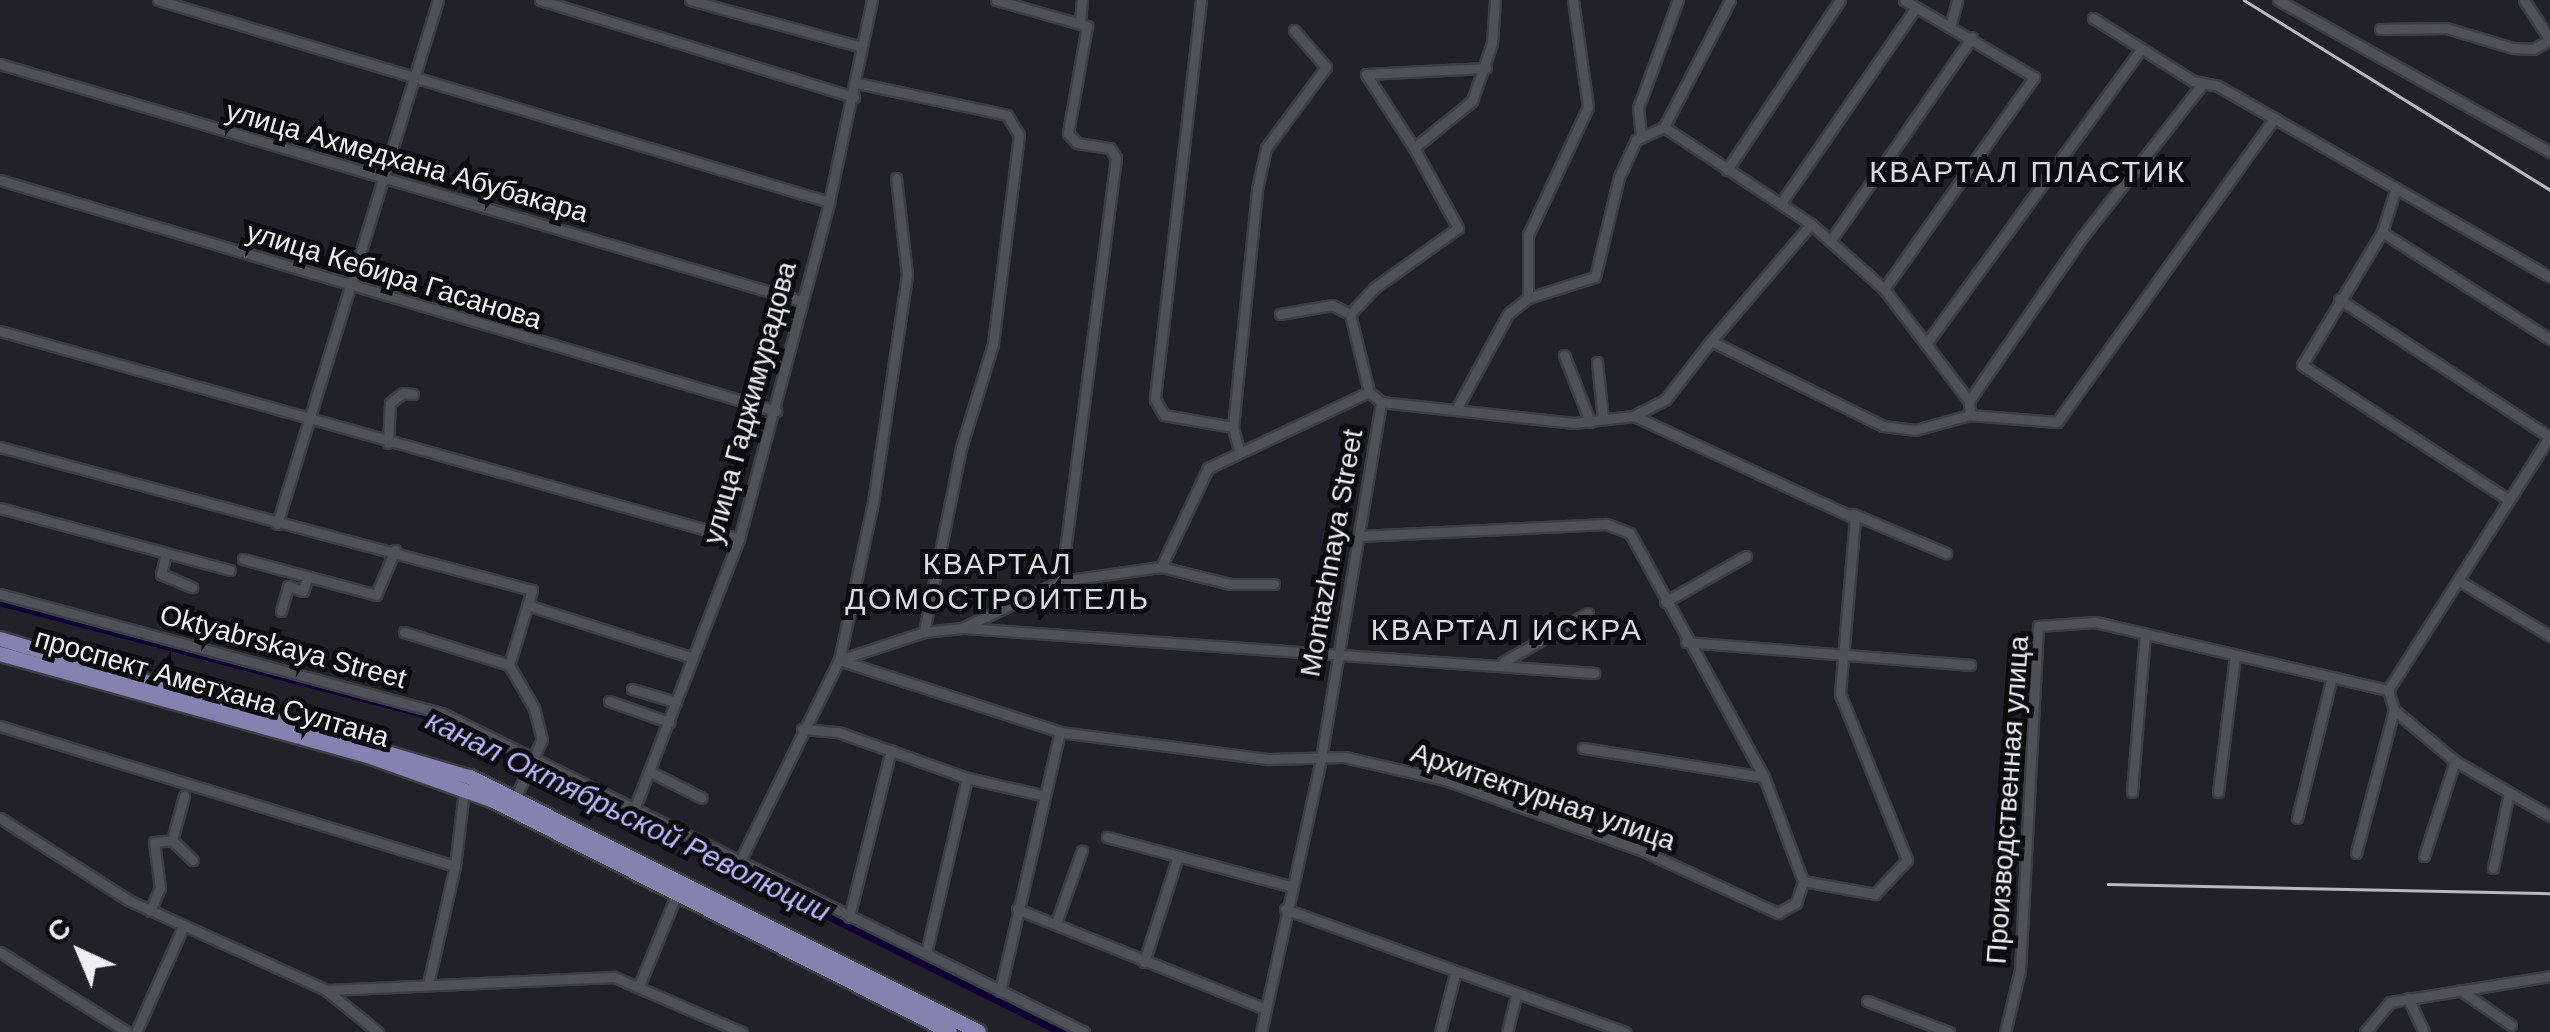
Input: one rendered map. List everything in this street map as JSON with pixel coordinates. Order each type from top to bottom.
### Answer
[{"type":"main road","points":[[0,638],[467,783],[979,1032]]},
{"type":"main road","name":"проспект Аметхана Султана","points":[[0,654],[467,783]]},
{"type":"main road","points":[[682,886],[950,1032]]},
{"type":"street","points":[[158,0],[829,202]]},
{"type":"street","points":[[276,524],[438,0]]},
{"type":"street","points":[[540,0],[854,97]]},
{"type":"street","points":[[690,0],[862,47]]},
{"type":"street","name":"улица Гаджимурадова","points":[[634,807],[739,538],[829,202],[858,83],[872,0]]},
{"type":"street","points":[[996,0],[1084,24]]},
{"type":"street","points":[[1061,581],[1114,152],[1077,143],[1068,133],[1084,24],[1082,0]]},
{"type":"street","points":[[1200,0],[1154,400],[1164,415],[1234,428]]},
{"type":"street","points":[[1414,148],[1472,101],[1486,68],[1495,0]]},
{"type":"street","points":[[1528,298],[1528,236],[1588,107],[1573,0]]},
{"type":"street","points":[[1457,408],[1490,337],[1528,298],[1595,277],[1618,177],[1640,136],[1638,108],[1678,0]]},
{"type":"street","points":[[1640,136],[1664,127],[1730,0]]},
{"type":"street","points":[[1727,170],[1840,0]]},
{"type":"street","points":[[1884,289],[2034,77],[1904,0]]},
{"type":"street","points":[[1950,27],[1957,0]]},
{"type":"street","points":[[2278,0],[2550,152]]},
{"type":"street","points":[[2380,29],[2446,28],[2513,48],[2532,49],[2550,40],[2524,0]]},
{"type":"street","points":[[1782,203],[1915,9]]},
{"type":"street","points":[[2093,18],[2202,84],[2274,118],[2550,278]]},
{"type":"street","points":[[1239,450],[1234,428],[1266,148],[1326,67],[1294,30]]},
{"type":"street","points":[[1831,240],[1972,37]]},
{"type":"street","points":[[1926,344],[2142,48]]},
{"type":"street","name":"улица Ахмедхана Абубакара","points":[[0,64],[802,301]]},
{"type":"street","points":[[1280,314],[1332,305],[1350,314],[1374,288],[1458,228],[1414,148],[1366,74],[1486,68]]},
{"type":"street","points":[[858,83],[1008,115],[1019,135],[992,344],[961,448],[924,632]]},
{"type":"street","points":[[1969,402],[2083,236],[2202,84]]},
{"type":"street","points":[[1711,341],[1883,426],[1915,430],[1970,415],[2032,424],[2066,418],[2274,118]]},
{"type":"street","points":[[1664,127],[1811,224],[1884,289],[1969,402],[1970,415]]},
{"type":"street","points":[[739,863],[839,660],[873,502],[907,276],[896,178]]},
{"type":"street","name":"улица Кебира Гасанова","points":[[0,180],[350,288],[776,411]]},
{"type":"street","points":[[2396,188],[2382,232],[2338,299],[2302,365],[2509,500]]},
{"type":"street","points":[[1381,402],[1590,422],[1634,416],[1665,400],[1811,224]]},
{"type":"street","points":[[2382,232],[2550,339]]},
{"type":"street","points":[[2338,299],[2550,436],[2388,690],[2394,710],[2356,852]]},
{"type":"street","name":"Montazhnaya Street","points":[[1261,1032],[1321,758],[1336,650],[1381,402],[1369,392],[1350,314]]},
{"type":"street","points":[[0,331],[308,422],[739,538]]},
{"type":"street","points":[[1564,355],[1590,422]]},
{"type":"street","points":[[1596,362],[1603,420]]},
{"type":"street","points":[[388,443],[390,403],[402,392],[413,394]]},
{"type":"street","points":[[1161,567],[1198,477],[1239,450],[1369,392]]},
{"type":"street","points":[[1634,416],[1946,552]]},
{"type":"street","points":[[0,447],[276,524],[395,550],[532,590],[509,665],[542,739],[512,804]]},
{"type":"street","points":[[0,508],[230,570]]},
{"type":"street","points":[[1359,536],[1618,526],[1648,558],[1686,642],[1764,776],[1803,881],[1876,894],[1907,860],[1844,714],[1841,654],[1853,514]]},
{"type":"street","points":[[243,559],[307,579],[376,594],[395,550]]},
{"type":"street","points":[[166,553],[160,574],[192,588]]},
{"type":"street","points":[[1665,602],[1746,556]]},
{"type":"street","points":[[962,628],[1061,581],[1161,567],[1231,584],[1274,584]]},
{"type":"street","points":[[282,611],[288,586],[303,590],[307,579]]},
{"type":"street","points":[[2458,580],[2550,636]]},
{"type":"street","name":"Oktyabrskaya Street","points":[[0,594],[409,703],[533,757],[1084,1032]]},
{"type":"street","points":[[527,605],[694,658]]},
{"type":"street","points":[[1501,663],[1588,612]]},
{"type":"street","name":"Производственная улица","points":[[2005,1032],[2020,970],[2038,626],[2075,620],[2332,681],[2388,690]]},
{"type":"street","points":[[839,660],[924,632],[962,628],[1336,650],[1594,672]]},
{"type":"street","points":[[404,632],[509,665]]},
{"type":"street","points":[[2132,792],[2146,634]]},
{"type":"street","points":[[1686,642],[1970,666]]},
{"type":"street","points":[[2218,792],[2235,656]]},
{"type":"street","name":"Архитектурная улица","points":[[839,660],[1060,732],[1269,759],[1344,757],[1444,780],[1643,851],[1778,913],[1796,903],[1803,881]]},
{"type":"street","points":[[2296,818],[2332,681]]},
{"type":"street","points":[[632,689],[676,702]]},
{"type":"street","points":[[609,701],[669,722]]},
{"type":"street","points":[[2394,710],[2454,761],[2550,816]]},
{"type":"street","points":[[0,726],[456,866]]},
{"type":"street","points":[[802,729],[838,732],[967,778],[1042,795]]},
{"type":"street","points":[[1000,991],[1042,795],[1060,732]]},
{"type":"street","points":[[1583,748],[1764,776]]},
{"type":"street","points":[[849,917],[891,750]]},
{"type":"street","points":[[2424,856],[2454,761]]},
{"type":"street","points":[[649,772],[702,798]]},
{"type":"street","points":[[926,953],[967,778]]},
{"type":"street","points":[[428,984],[456,866],[467,783]]},
{"type":"street","points":[[2494,868],[2509,792]]},
{"type":"street","points":[[172,840],[184,796]]},
{"type":"street","points":[[0,818],[150,911],[326,990],[378,1032]]},
{"type":"street","points":[[1107,837],[1290,886]]},
{"type":"street","points":[[150,911],[160,888],[154,842],[172,840],[193,860]]},
{"type":"street","points":[[1056,922],[1082,850]]},
{"type":"street","points":[[1144,962],[1177,858]]},
{"type":"street","points":[[639,986],[682,886]]},
{"type":"street","points":[[1017,909],[1266,1010]]},
{"type":"street","points":[[1285,909],[1593,1027],[1624,1032]]},
{"type":"street","points":[[136,1032],[183,927]]},
{"type":"street","points":[[0,952],[127,1032]]},
{"type":"street","points":[[326,990],[585,974],[639,986],[742,1032]]},
{"type":"street","points":[[1440,1032],[1455,974]]},
{"type":"street","points":[[2365,1032],[2378,1010],[2408,998],[2550,976]]},
{"type":"street","points":[[2460,990],[2511,1024]]},
{"type":"street","points":[[1507,1032],[1516,997]]},
{"type":"street","points":[[2408,998],[2424,1032]]},
{"type":"street","points":[[1867,1001],[1950,1032]]},
{"type":"street","points":[[714,1032],[715,1019]]},
{"type":"waterway","name":"канал Октябрьской Революции","points":[[0,601],[421,712],[1063,1032]]},
{"type":"railway","points":[[2244,0],[2550,190]]},
{"type":"railway","points":[[2108,884],[2550,893]]},
{"type":"district","name":"КВАРТАЛ ПЛАСТИК","points":[[2028,172]]},
{"type":"district","name":"КВАРТАЛ ДОМОСТРОИТЕЛЬ","points":[[998,581]]},
{"type":"district","name":"КВАРТАЛ ИСКРА","points":[[1507,630]]}]
